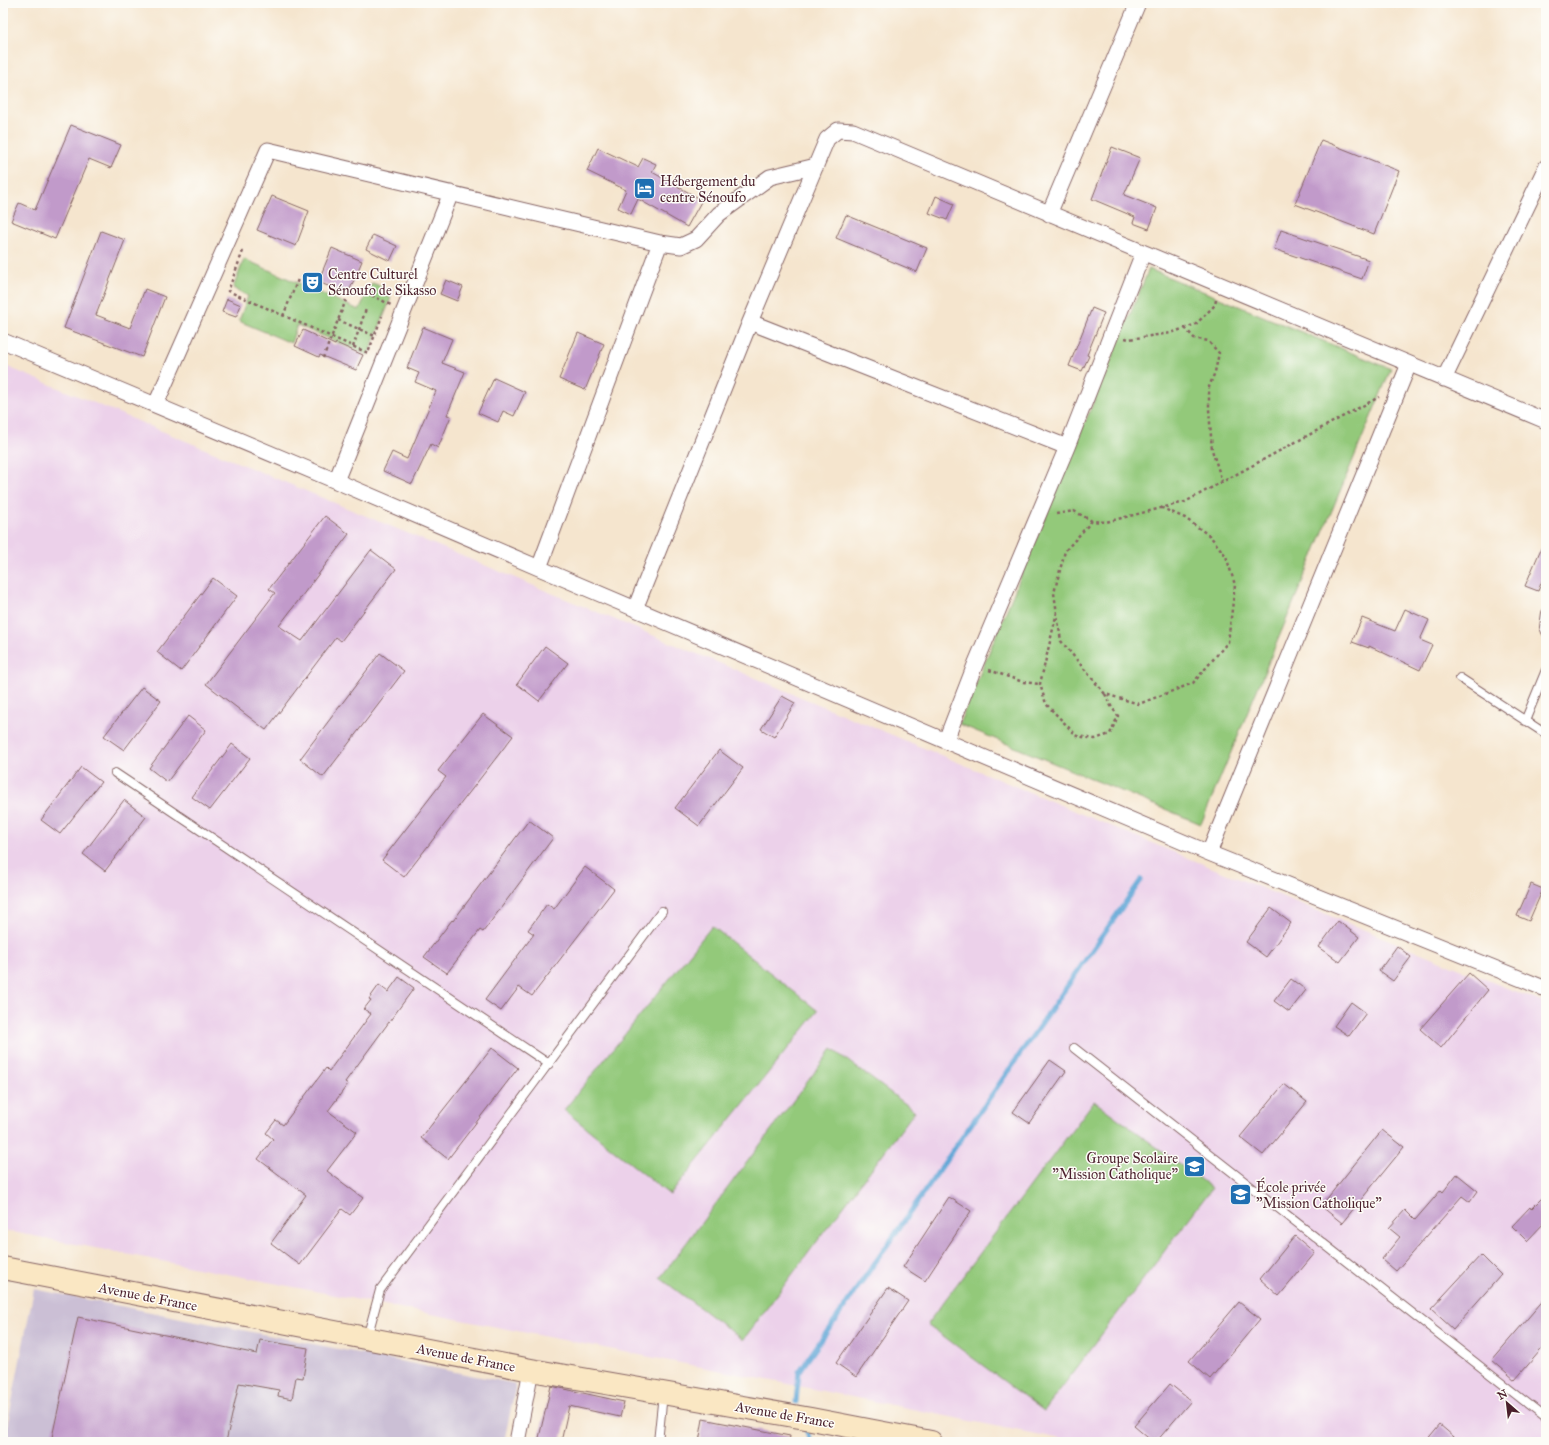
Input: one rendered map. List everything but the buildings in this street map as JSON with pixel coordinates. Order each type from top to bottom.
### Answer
[{"type":"main road","name":"Avenue de France","points":[[3,1268],[531,1370],[931,1442]]},
{"type":"street","points":[[1049,214],[1138,3]]},
{"type":"street","points":[[636,609],[750,322],[827,139],[838,130],[853,131],[1546,421]]},
{"type":"street","points":[[156,404],[268,150],[660,244],[681,246],[696,239],[719,214],[770,178],[816,166]]},
{"type":"street","points":[[1444,379],[1546,167]]},
{"type":"street","points":[[336,480],[451,194]]},
{"type":"street","points":[[539,568],[660,244]]},
{"type":"street","points":[[946,740],[975,665],[1067,447],[1143,253]]},
{"type":"street","points":[[750,322],[1067,447]]},
{"type":"street","points":[[3,341],[336,480],[1209,853],[1546,989]]},
{"type":"street","points":[[1209,853],[1409,364]]},
{"type":"street","points":[[517,1442],[531,1370]]},
{"type":"lane","points":[[1546,613],[1544,627],[1546,632]]},
{"type":"lane","points":[[1525,721],[1546,670]]},
{"type":"lane","points":[[1460,678],[1546,734]]},
{"type":"lane","points":[[115,773],[548,1064]]},
{"type":"lane","points":[[367,1339],[380,1290],[662,911]]},
{"type":"lane","points":[[1074,1048],[1546,1418]]},
{"type":"lane","points":[[658,1442],[663,1393]]},
{"type":"path","points":[[244,251],[228,291],[368,353],[382,316]]},
{"type":"path","points":[[283,316],[299,277]]},
{"type":"path","points":[[1111,334],[1129,339],[1171,333],[1196,324],[1215,305],[1221,285]]},
{"type":"path","points":[[361,290],[404,311]]},
{"type":"path","points":[[323,358],[346,300]]},
{"type":"path","points":[[353,347],[366,309]]},
{"type":"path","points":[[338,320],[374,336]]},
{"type":"path","points":[[1185,328],[1194,338],[1208,341],[1219,353],[1215,372],[1209,387],[1209,409],[1212,450],[1223,481]]},
{"type":"path","points":[[1039,513],[1046,515],[1074,511],[1092,521],[1106,522],[1160,507],[1185,502],[1381,396],[1394,401]]},
{"type":"path","points":[[1105,694],[1139,704],[1193,682],[1228,642],[1235,585],[1226,556],[1210,536],[1185,518],[1160,507]]},
{"type":"path","points":[[1057,610],[1040,684],[1046,704],[1076,736],[1095,738],[1110,734],[1118,716],[1110,706],[1105,694],[1062,641],[1057,610],[1054,593],[1065,551],[1092,521]]},
{"type":"path","points":[[975,665],[1023,682],[1040,684]]},
{"type":"shaded area","points":[[3,365],[1171,851],[1546,1004],[1546,1442],[1075,1442],[3,1230]]},
{"type":"shaded area","points":[[34,1289],[516,1384],[504,1442],[4,1442]]},
{"type":"green space","points":[[244,259],[359,310],[372,283],[383,287],[382,293],[391,298],[368,355],[297,325],[291,343],[239,321],[248,296],[233,288]]},
{"type":"green space","points":[[1149,269],[1391,369],[1201,824],[959,724]]},
{"type":"green space","points":[[712,926],[818,1011],[670,1195],[564,1110]]},
{"type":"green space","points":[[832,1049],[915,1111],[743,1340],[660,1278]]},
{"type":"green space","points":[[1094,1101],[1212,1188],[1044,1411],[927,1324]]},
{"type":"waterway","points":[[796,1402],[799,1372],[1141,880]]},
{"type":"waterway","points":[[806,1429],[811,1442]]},
{"type":"place","name":"Hébergement du centre Sénoufo","points":[[644,189]]},
{"type":"place","name":"Centre Culturel Sénoufo de Sikasso","points":[[313,282]]},
{"type":"place","name":"Groupe Scolaire \"Mission Catholique\"","points":[[1194,1166]]},
{"type":"place","name":"École privée \"Mission Catholique\"","points":[[1240,1195]]}]
